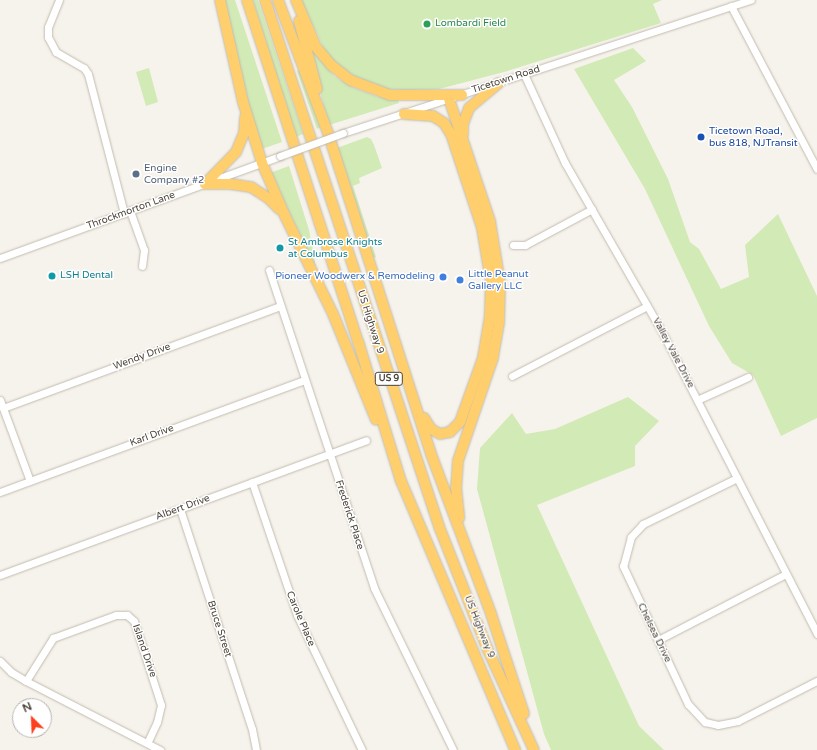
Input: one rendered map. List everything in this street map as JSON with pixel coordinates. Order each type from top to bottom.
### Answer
[{"type":"highway","points":[[220,0],[244,102],[262,163],[285,216],[333,314],[401,481]]},
{"type":"highway","name":"US Highway 9","points":[[246,0],[357,337],[401,481],[515,750]]},
{"type":"highway","name":"US Highway 9","points":[[265,0],[440,529],[487,648],[535,750]]},
{"type":"highway","points":[[278,0],[328,133],[431,454],[477,578],[535,750]]},
{"type":"highway","points":[[295,0],[328,133]]},
{"type":"highway","points":[[295,0],[316,47],[334,68],[350,80],[390,95],[462,95]]},
{"type":"highway","points":[[463,140],[463,124],[469,108],[499,83]]},
{"type":"highway","points":[[449,99],[490,221],[500,283],[499,323],[494,352],[462,444],[456,480],[458,512],[477,578]]},
{"type":"highway","points":[[205,184],[232,158],[240,146],[245,126],[244,102]]},
{"type":"highway","points":[[404,114],[433,116],[444,122],[451,134],[482,228],[491,282],[490,316],[483,358],[463,414],[456,427],[445,434],[435,433],[426,422],[412,392]]},
{"type":"highway","points":[[205,184],[232,184],[251,187],[268,198],[285,216]]},
{"type":"street","points":[[59,0],[48,27],[48,38],[56,52],[84,68],[88,74],[127,212],[145,256],[142,266]]},
{"type":"street","name":"Ticetown Road","points":[[262,163],[343,133],[751,0]]},
{"type":"street","points":[[731,6],[817,169]]},
{"type":"street","name":"Valley Vale Drive","points":[[524,74],[565,163],[647,306],[817,634]]},
{"type":"street","name":"Throckmorton Lane","points":[[0,258],[262,163]]},
{"type":"street","points":[[513,245],[525,245],[592,209]]},
{"type":"street","name":"Frederick Place","points":[[269,270],[304,380],[377,595],[453,750]]},
{"type":"street","name":"Wendy Drive","points":[[3,408],[280,306]]},
{"type":"street","points":[[512,376],[647,306]]},
{"type":"street","points":[[697,400],[748,377]]},
{"type":"street","name":"Karl Drive","points":[[0,492],[304,380]]},
{"type":"street","points":[[0,400],[30,481]]},
{"type":"street","name":"Albert Drive","points":[[0,575],[366,440]]},
{"type":"street","name":"Chelsea Drive","points":[[737,478],[643,524],[631,537],[623,566],[688,704],[705,722],[718,725],[738,721],[817,681]]},
{"type":"street","name":"Carole Place","points":[[252,482],[297,615],[362,750]]},
{"type":"street","name":"Bruce Street","points":[[180,509],[252,729],[256,750]]},
{"type":"street","points":[[658,640],[786,574]]},
{"type":"street","name":"Island Drive","points":[[26,681],[53,638],[116,615],[127,615],[134,621],[161,705],[147,743]]},
{"type":"street","points":[[0,661],[11,672],[26,681],[160,750]]},
{"type":"green space","points":[[224,0],[235,0],[282,142],[262,149],[248,102]]},
{"type":"green space","points":[[253,0],[258,0],[303,134],[296,137]]},
{"type":"green space","points":[[301,0],[662,0],[653,4],[661,23],[504,72],[439,89],[409,90],[384,89],[351,76],[327,55]]},
{"type":"green space","points":[[306,40],[334,76],[354,88],[378,97],[398,99],[399,103],[329,125]]},
{"type":"green space","points":[[633,48],[646,61],[614,80],[632,107],[668,179],[690,242],[699,249],[721,289],[749,277],[745,245],[778,214],[817,296],[817,418],[781,436],[753,375],[732,363],[709,326],[645,189],[574,69]]},
{"type":"green space","points":[[149,68],[158,102],[146,106],[136,72]]},
{"type":"green space","points":[[301,70],[321,127],[317,129],[297,71]]},
{"type":"green space","points":[[367,137],[371,139],[374,145],[382,168],[359,178],[360,183],[353,186],[376,257],[373,258],[337,148]]},
{"type":"green space","points":[[289,166],[309,230],[316,267],[270,173]]},
{"type":"green space","points":[[628,397],[659,421],[635,446],[635,466],[537,505],[639,726],[664,750],[551,750],[544,734],[477,489],[480,448],[512,413],[526,434],[555,429]]},
{"type":"place","name":"Lombardi Field","points":[[427,24]]},
{"type":"place","name":"Ticetown Road, bus 818, NJTransit","points":[[701,137]]},
{"type":"place","name":"Engine Company #2","points":[[136,174]]},
{"type":"place","name":"St Ambrose Knights at Columbus","points":[[280,248]]},
{"type":"place","name":"LSH Dental","points":[[52,276]]},
{"type":"place","name":"Pioneer Woodwerx & Remodeling","points":[[443,277]]},
{"type":"place","name":"Little Peanut Gallery LLC","points":[[460,280]]}]
